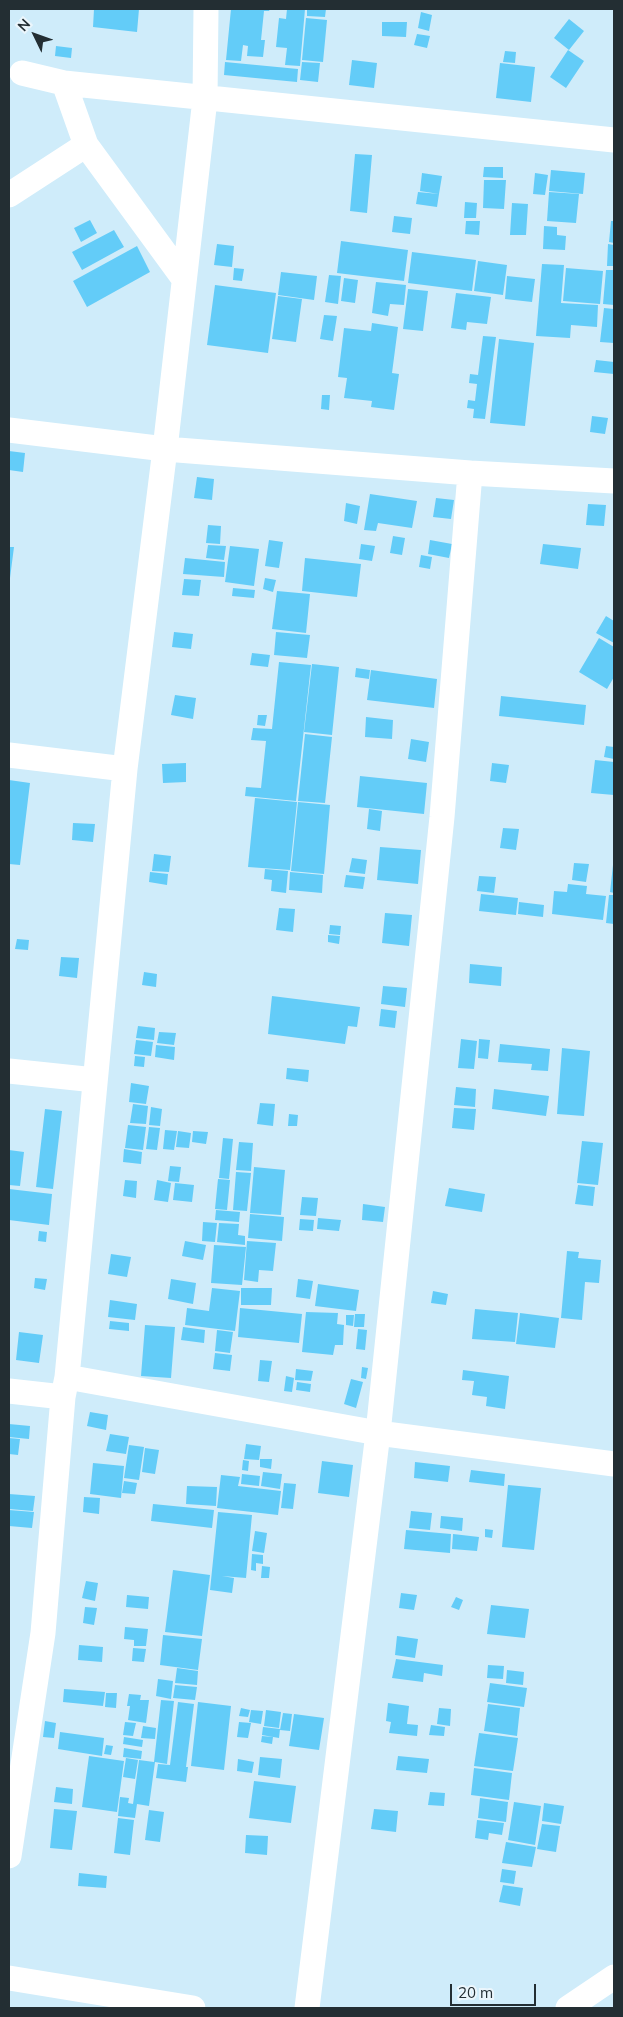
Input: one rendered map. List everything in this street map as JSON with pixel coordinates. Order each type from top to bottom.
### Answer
[{"type":"street","points":[[9,1856],[18,1724],[44,1633],[65,1387],[125,769],[165,449],[205,99],[206,9]]},
{"type":"street","points":[[22,73],[64,83],[205,99],[614,140]]},
{"type":"street","points":[[64,83],[86,145],[184,279]]},
{"type":"street","points":[[9,195],[86,145]]},
{"type":"street","points":[[9,430],[165,449],[470,473],[614,481]]},
{"type":"street","points":[[307,2008],[378,1433],[442,817],[470,473]]},
{"type":"street","points":[[9,755],[125,769]]},
{"type":"street","points":[[9,1071],[95,1080]]},
{"type":"street","points":[[9,1391],[65,1387],[378,1433],[614,1464]]},
{"type":"street","points":[[568,2008],[614,1977]]},
{"type":"street","points":[[9,1978],[193,2008]]},
{"type":"building","points":[[94,9],[139,9],[137,32],[93,27]]},
{"type":"building","points":[[231,9],[270,9],[269,11],[264,11],[261,40],[265,40],[263,57],[247,56],[248,46],[243,45],[241,61],[226,60]]},
{"type":"building","points":[[287,9],[305,9],[300,66],[285,65],[287,48],[276,47],[279,18],[286,19]]},
{"type":"building","points":[[307,9],[326,9],[325,17],[307,16]]},
{"type":"building","points":[[421,12],[432,15],[429,31],[418,28]]},
{"type":"building","points":[[306,18],[327,20],[323,62],[302,60]]},
{"type":"building","points":[[569,19],[584,31],[569,50],[554,38]]},
{"type":"building","points":[[382,22],[407,22],[406,37],[382,36]]},
{"type":"building","points":[[417,34],[430,36],[427,48],[414,45]]},
{"type":"building","points":[[56,46],[72,48],[71,58],[55,56]]},
{"type":"building","points":[[568,50],[584,61],[566,88],[550,77]]},
{"type":"building","points":[[505,51],[516,52],[515,63],[503,62]]},
{"type":"building","points":[[352,60],[377,63],[374,88],[349,85]]},
{"type":"building","points":[[225,62],[298,69],[297,82],[224,75]]},
{"type":"building","points":[[302,62],[320,63],[318,82],[300,80]]},
{"type":"building","points":[[500,63],[535,67],[531,102],[496,98]]},
{"type":"building","points":[[355,154],[372,155],[367,213],[350,211]]},
{"type":"building","points":[[484,167],[503,167],[503,178],[483,177]]},
{"type":"building","points":[[551,170],[585,173],[583,194],[549,191]]},
{"type":"building","points":[[422,173],[442,176],[439,194],[420,191]]},
{"type":"building","points":[[535,173],[548,175],[545,195],[533,194]]},
{"type":"building","points":[[484,180],[506,180],[504,209],[483,208]]},
{"type":"building","points":[[418,192],[439,194],[437,207],[416,204]]},
{"type":"building","points":[[549,192],[579,194],[576,223],[547,221]]},
{"type":"building","points":[[465,202],[477,203],[476,218],[464,218]]},
{"type":"building","points":[[512,203],[528,204],[526,235],[510,235]]},
{"type":"building","points":[[394,216],[412,218],[410,234],[392,232]]},
{"type":"building","points":[[90,220],[97,233],[81,242],[74,228]]},
{"type":"building","points":[[466,221],[480,221],[479,235],[465,234]]},
{"type":"building","points":[[611,221],[614,221],[614,243],[609,242]]},
{"type":"building","points":[[544,226],[557,227],[557,235],[566,236],[565,250],[543,249]]},
{"type":"building","points":[[114,230],[124,247],[82,270],[72,252]]},
{"type":"building","points":[[341,241],[408,250],[404,281],[337,273]]},
{"type":"building","points":[[217,244],[234,246],[232,267],[214,265]]},
{"type":"building","points":[[608,244],[614,245],[614,266],[607,266]]},
{"type":"building","points":[[137,246],[150,272],[87,307],[73,281]]},
{"type":"building","points":[[412,252],[476,260],[472,291],[408,283]]},
{"type":"building","points":[[478,261],[507,265],[503,295],[474,291]]},
{"type":"building","points":[[542,264],[564,265],[561,303],[598,305],[597,327],[571,325],[570,338],[536,336]]},
{"type":"building","points":[[234,268],[244,269],[242,281],[233,280]]},
{"type":"building","points":[[566,268],[603,271],[600,304],[563,301]]},
{"type":"building","points":[[606,270],[614,270],[614,305],[603,304]]},
{"type":"building","points":[[281,272],[317,276],[314,300],[278,295]]},
{"type":"building","points":[[329,275],[341,276],[338,304],[325,302]]},
{"type":"building","points":[[507,276],[535,279],[532,302],[505,299]]},
{"type":"building","points":[[344,278],[358,280],[355,303],[341,301]]},
{"type":"building","points":[[376,282],[406,285],[404,305],[390,304],[388,316],[372,313]]},
{"type":"building","points":[[215,285],[276,293],[268,353],[207,345]]},
{"type":"building","points":[[408,289],[428,291],[423,331],[403,329]]},
{"type":"building","points":[[456,293],[491,297],[487,324],[467,322],[466,330],[451,328]]},
{"type":"building","points":[[278,296],[302,299],[296,342],[272,339]]},
{"type":"building","points":[[604,308],[614,309],[614,343],[600,342]]},
{"type":"building","points":[[324,315],[337,316],[333,341],[320,339]]},
{"type":"building","points":[[372,323],[398,327],[392,373],[399,374],[394,410],[371,407],[372,401],[344,398],[347,378],[338,377],[344,328],[371,331]]},
{"type":"building","points":[[483,336],[496,337],[485,419],[473,418],[474,409],[467,408],[468,400],[475,401],[477,384],[469,383],[470,374],[478,375]]},
{"type":"building","points":[[499,339],[534,343],[525,426],[490,423]]},
{"type":"building","points":[[596,360],[614,362],[614,374],[594,372]]},
{"type":"building","points":[[322,395],[330,395],[329,410],[321,409]]},
{"type":"building","points":[[592,416],[608,418],[605,434],[590,432]]},
{"type":"building","points":[[9,451],[25,453],[23,472],[9,470]]},
{"type":"building","points":[[197,477],[214,479],[212,500],[194,498]]},
{"type":"building","points":[[370,494],[417,501],[412,528],[378,523],[376,531],[364,530]]},
{"type":"building","points":[[436,498],[454,500],[451,519],[433,517]]},
{"type":"building","points":[[346,503],[360,506],[357,524],[344,521]]},
{"type":"building","points":[[588,504],[606,505],[604,526],[586,525]]},
{"type":"building","points":[[208,525],[221,526],[220,544],[206,543]]},
{"type":"building","points":[[393,536],[405,538],[402,555],[390,553]]},
{"type":"building","points":[[269,540],[283,542],[279,568],[265,566]]},
{"type":"building","points":[[430,540],[452,544],[449,558],[428,554]]},
{"type":"building","points":[[361,544],[375,546],[372,561],[359,559]]},
{"type":"building","points":[[543,544],[581,548],[578,569],[540,564]]},
{"type":"building","points":[[208,545],[226,546],[224,560],[206,558]]},
{"type":"building","points":[[230,546],[259,549],[254,586],[225,582]]},
{"type":"building","points":[[9,547],[14,547],[10,578],[9,578]]},
{"type":"building","points":[[421,555],[432,557],[430,569],[419,567]]},
{"type":"building","points":[[185,558],[225,562],[224,577],[183,574]]},
{"type":"building","points":[[305,558],[361,564],[357,597],[302,591]]},
{"type":"building","points":[[265,578],[276,580],[273,592],[263,589]]},
{"type":"building","points":[[184,579],[201,580],[199,596],[182,595]]},
{"type":"building","points":[[233,588],[255,590],[254,598],[232,596]]},
{"type":"building","points":[[277,591],[310,594],[306,633],[272,629]]},
{"type":"building","points":[[606,616],[614,621],[614,643],[596,633]]},
{"type":"building","points":[[174,632],[193,634],[191,649],[172,647]]},
{"type":"building","points":[[276,632],[310,635],[307,658],[274,655]]},
{"type":"building","points":[[599,638],[614,647],[614,677],[607,689],[579,672]]},
{"type":"building","points":[[252,653],[270,655],[268,667],[250,665]]},
{"type":"building","points":[[279,662],[311,665],[296,801],[245,796],[246,787],[261,788],[266,741],[251,740],[253,728],[272,729]]},
{"type":"building","points":[[312,664],[339,667],[332,735],[304,732]]},
{"type":"building","points":[[356,668],[370,670],[369,679],[355,677]]},
{"type":"building","points":[[371,670],[437,679],[434,708],[367,700]]},
{"type":"building","points":[[175,695],[196,698],[193,719],[171,715]]},
{"type":"building","points":[[501,696],[586,705],[584,725],[499,716]]},
{"type":"building","points":[[258,715],[267,715],[265,726],[257,725]]},
{"type":"building","points":[[366,717],[393,720],[392,739],[365,737]]},
{"type":"building","points":[[305,734],[332,737],[325,803],[298,801]]},
{"type":"building","points":[[411,739],[429,742],[426,762],[408,759]]},
{"type":"building","points":[[606,746],[614,747],[614,759],[604,757]]},
{"type":"building","points":[[595,760],[614,762],[614,795],[591,793]]},
{"type":"building","points":[[186,763],[186,782],[163,783],[162,764]]},
{"type":"building","points":[[492,763],[509,765],[506,783],[490,781]]},
{"type":"building","points":[[360,776],[427,783],[424,814],[357,807]]},
{"type":"building","points":[[9,780],[30,783],[20,865],[9,864]]},
{"type":"building","points":[[255,798],[297,802],[290,870],[248,867]]},
{"type":"building","points":[[298,802],[330,805],[324,874],[291,871]]},
{"type":"building","points":[[369,809],[382,811],[380,831],[367,829]]},
{"type":"building","points":[[73,823],[95,824],[93,842],[72,840]]},
{"type":"building","points":[[503,828],[519,829],[516,850],[500,848]]},
{"type":"building","points":[[380,847],[421,850],[418,884],[377,880]]},
{"type":"building","points":[[154,854],[171,856],[169,872],[152,871]]},
{"type":"building","points":[[352,858],[367,860],[365,874],[349,872]]},
{"type":"building","points":[[574,863],[589,864],[586,882],[572,880]]},
{"type":"building","points":[[614,865],[614,893],[610,892]]},
{"type":"building","points":[[265,869],[288,871],[286,893],[271,891],[272,880],[264,879]]},
{"type":"building","points":[[150,872],[168,874],[167,885],[149,882]]},
{"type":"building","points":[[290,872],[323,875],[322,893],[289,890]]},
{"type":"building","points":[[346,875],[365,877],[363,889],[344,887]]},
{"type":"building","points":[[479,876],[496,877],[494,893],[477,891]]},
{"type":"building","points":[[568,884],[587,886],[586,894],[606,896],[603,920],[552,914],[554,891],[567,892]]},
{"type":"building","points":[[481,894],[518,898],[516,915],[479,911]]},
{"type":"building","points":[[609,895],[614,895],[614,924],[606,923]]},
{"type":"building","points":[[519,902],[544,905],[543,917],[518,914]]},
{"type":"building","points":[[279,908],[295,909],[293,932],[276,930]]},
{"type":"building","points":[[385,913],[412,915],[409,946],[382,943]]},
{"type":"building","points":[[330,925],[341,926],[340,935],[329,934]]},
{"type":"building","points":[[328,935],[340,936],[339,944],[328,942]]},
{"type":"building","points":[[17,939],[29,940],[28,950],[15,949]]},
{"type":"building","points":[[61,957],[79,958],[77,978],[59,976]]},
{"type":"building","points":[[470,964],[502,967],[501,986],[469,983]]},
{"type":"building","points":[[144,972],[157,974],[156,987],[142,985]]},
{"type":"building","points":[[383,986],[407,988],[405,1007],[381,1004]]},
{"type":"building","points":[[272,996],[360,1007],[357,1027],[348,1026],[345,1044],[268,1034]]},
{"type":"building","points":[[381,1009],[397,1011],[395,1028],[379,1026]]},
{"type":"building","points":[[138,1026],[155,1028],[154,1040],[136,1038]]},
{"type":"building","points":[[159,1032],[176,1033],[174,1045],[157,1043]]},
{"type":"building","points":[[461,1039],[477,1041],[474,1069],[458,1068]]},
{"type":"building","points":[[479,1039],[490,1040],[488,1059],[478,1058]]},
{"type":"building","points":[[136,1040],[153,1042],[151,1056],[134,1054]]},
{"type":"building","points":[[500,1044],[550,1049],[548,1071],[531,1070],[532,1064],[498,1062]]},
{"type":"building","points":[[156,1045],[175,1047],[174,1060],[155,1057]]},
{"type":"building","points":[[562,1048],[590,1051],[584,1116],[557,1114]]},
{"type":"building","points":[[135,1056],[145,1057],[144,1067],[134,1066]]},
{"type":"building","points":[[287,1068],[309,1070],[308,1082],[286,1079]]},
{"type":"building","points":[[131,1083],[149,1086],[146,1104],[129,1102]]},
{"type":"building","points":[[456,1087],[476,1089],[475,1107],[454,1105]]},
{"type":"building","points":[[494,1089],[549,1096],[546,1116],[492,1109]]},
{"type":"building","points":[[260,1103],[275,1104],[273,1126],[257,1124]]},
{"type":"building","points":[[133,1104],[148,1106],[146,1124],[130,1123]]},
{"type":"building","points":[[151,1107],[162,1109],[160,1126],[149,1125]]},
{"type":"building","points":[[454,1108],[476,1109],[474,1130],[452,1128]]},
{"type":"building","points":[[45,1109],[62,1111],[53,1189],[36,1187]]},
{"type":"building","points":[[289,1114],[298,1115],[297,1126],[288,1126]]},
{"type":"building","points":[[128,1125],[146,1127],[143,1150],[125,1148]]},
{"type":"building","points":[[149,1127],[160,1128],[157,1150],[146,1149]]},
{"type":"building","points":[[165,1130],[177,1131],[174,1150],[163,1149]]},
{"type":"building","points":[[178,1131],[191,1133],[189,1148],[176,1147]]},
{"type":"building","points":[[193,1131],[208,1132],[206,1144],[192,1142]]},
{"type":"building","points":[[223,1138],[233,1139],[229,1179],[219,1178]]},
{"type":"building","points":[[582,1141],[603,1143],[598,1185],[577,1183]]},
{"type":"building","points":[[239,1142],[253,1143],[251,1171],[236,1170]]},
{"type":"building","points":[[124,1149],[142,1152],[141,1164],[123,1162]]},
{"type":"building","points":[[9,1150],[24,1152],[20,1186],[9,1185]]},
{"type":"building","points":[[170,1166],[181,1167],[179,1182],[168,1181]]},
{"type":"building","points":[[254,1167],[285,1170],[281,1215],[250,1213]]},
{"type":"building","points":[[236,1172],[251,1173],[247,1211],[233,1210]]},
{"type":"building","points":[[218,1179],[230,1180],[227,1210],[215,1209]]},
{"type":"building","points":[[125,1180],[137,1181],[136,1198],[123,1196]]},
{"type":"building","points":[[157,1180],[171,1183],[168,1202],[154,1200]]},
{"type":"building","points":[[175,1183],[194,1185],[192,1202],[173,1200]]},
{"type":"building","points":[[578,1185],[595,1187],[593,1206],[575,1204]]},
{"type":"building","points":[[449,1188],[485,1194],[482,1212],[445,1206]]},
{"type":"building","points":[[9,1189],[52,1194],[49,1225],[9,1220]]},
{"type":"building","points":[[302,1197],[318,1198],[316,1216],[300,1215]]},
{"type":"building","points":[[363,1204],[385,1207],[383,1222],[362,1220]]},
{"type":"building","points":[[216,1210],[240,1212],[239,1222],[215,1220]]},
{"type":"building","points":[[250,1214],[284,1217],[282,1241],[248,1238]]},
{"type":"building","points":[[318,1218],[341,1220],[339,1231],[317,1229]]},
{"type":"building","points":[[300,1219],[314,1220],[313,1231],[299,1230]]},
{"type":"building","points":[[203,1222],[217,1223],[215,1242],[202,1241]]},
{"type":"building","points":[[219,1223],[239,1224],[238,1235],[245,1236],[245,1245],[217,1242]]},
{"type":"building","points":[[39,1231],[47,1232],[46,1242],[38,1241]]},
{"type":"building","points":[[185,1241],[206,1245],[203,1260],[182,1256]]},
{"type":"building","points":[[247,1241],[276,1243],[273,1271],[259,1270],[258,1282],[244,1280]]},
{"type":"building","points":[[214,1245],[246,1247],[242,1285],[211,1283]]},
{"type":"building","points":[[567,1251],[579,1252],[578,1258],[601,1260],[599,1283],[585,1282],[582,1320],[561,1318]]},
{"type":"building","points":[[111,1254],[131,1257],[127,1277],[108,1274]]},
{"type":"building","points":[[35,1278],[47,1279],[45,1290],[34,1288]]},
{"type":"building","points":[[171,1279],[196,1283],[193,1304],[168,1299]]},
{"type":"building","points":[[298,1279],[313,1281],[310,1299],[296,1297]]},
{"type":"building","points":[[318,1284],[359,1290],[356,1311],[315,1306]]},
{"type":"building","points":[[212,1288],[240,1291],[235,1331],[185,1325],[187,1308],[209,1311]]},
{"type":"building","points":[[241,1288],[272,1288],[271,1305],[241,1305]]},
{"type":"building","points":[[433,1291],[448,1294],[446,1305],[431,1303]]},
{"type":"building","points":[[110,1300],[137,1304],[135,1320],[108,1317]]},
{"type":"building","points":[[240,1308],[302,1314],[299,1343],[238,1337]]},
{"type":"building","points":[[475,1309],[518,1313],[515,1342],[472,1339]]},
{"type":"building","points":[[306,1312],[338,1313],[337,1324],[344,1325],[343,1345],[335,1345],[333,1355],[302,1352]]},
{"type":"building","points":[[520,1313],[559,1318],[555,1348],[516,1344]]},
{"type":"building","points":[[355,1314],[365,1314],[364,1327],[354,1327]]},
{"type":"building","points":[[346,1315],[354,1315],[353,1326],[346,1325]]},
{"type":"building","points":[[110,1321],[129,1323],[129,1331],[109,1329]]},
{"type":"building","points":[[145,1325],[175,1327],[171,1378],[141,1376]]},
{"type":"building","points":[[183,1327],[205,1330],[204,1343],[181,1340]]},
{"type":"building","points":[[358,1329],[367,1330],[365,1350],[356,1349]]},
{"type":"building","points":[[217,1330],[233,1332],[230,1353],[215,1351]]},
{"type":"building","points":[[19,1332],[43,1335],[39,1363],[16,1360]]},
{"type":"building","points":[[215,1353],[232,1355],[230,1371],[213,1369]]},
{"type":"building","points":[[260,1360],[272,1361],[269,1382],[258,1381]]},
{"type":"building","points":[[362,1367],[368,1368],[366,1379],[361,1378]]},
{"type":"building","points":[[296,1369],[313,1371],[311,1381],[295,1380]]},
{"type":"building","points":[[463,1370],[509,1376],[505,1409],[486,1406],[487,1397],[472,1395],[474,1381],[462,1380]]},
{"type":"building","points":[[286,1376],[294,1378],[292,1392],[284,1391]]},
{"type":"building","points":[[351,1379],[363,1382],[356,1408],[344,1404]]},
{"type":"building","points":[[297,1382],[311,1384],[310,1392],[296,1390]]},
{"type":"building","points":[[90,1412],[108,1415],[106,1430],[87,1426]]},
{"type":"building","points":[[9,1424],[30,1426],[29,1439],[9,1437]]},
{"type":"building","points":[[110,1434],[129,1437],[126,1454],[106,1451]]},
{"type":"building","points":[[9,1438],[20,1439],[18,1455],[9,1454]]},
{"type":"building","points":[[246,1444],[261,1446],[259,1460],[244,1459]]},
{"type":"building","points":[[129,1445],[144,1447],[139,1480],[124,1478]]},
{"type":"building","points":[[145,1448],[159,1450],[155,1474],[142,1472]]},
{"type":"building","points":[[260,1459],[272,1459],[271,1469],[260,1467]]},
{"type":"building","points":[[243,1460],[249,1461],[248,1471],[242,1470]]},
{"type":"building","points":[[322,1461],[353,1465],[349,1497],[318,1493]]},
{"type":"building","points":[[415,1462],[450,1466],[448,1482],[414,1478]]},
{"type":"building","points":[[93,1463],[124,1466],[121,1498],[90,1494]]},
{"type":"building","points":[[471,1470],[505,1474],[504,1486],[469,1482]]},
{"type":"building","points":[[263,1472],[282,1474],[280,1489],[261,1486]]},
{"type":"building","points":[[242,1474],[260,1476],[259,1486],[241,1484]]},
{"type":"building","points":[[221,1475],[240,1477],[238,1486],[281,1491],[278,1515],[217,1508]]},
{"type":"building","points":[[124,1481],[137,1483],[135,1494],[122,1493]]},
{"type":"building","points":[[284,1483],[296,1484],[293,1509],[281,1508]]},
{"type":"building","points":[[508,1485],[541,1488],[534,1550],[502,1547]]},
{"type":"building","points":[[187,1486],[217,1487],[216,1506],[186,1504]]},
{"type":"building","points":[[9,1494],[35,1496],[33,1511],[9,1509]]},
{"type":"building","points":[[84,1497],[100,1498],[99,1514],[83,1512]]},
{"type":"building","points":[[153,1504],[214,1510],[212,1528],[151,1521]]},
{"type":"building","points":[[9,1510],[34,1512],[32,1528],[9,1526]]},
{"type":"building","points":[[411,1511],[432,1513],[430,1530],[409,1528]]},
{"type":"building","points":[[218,1512],[252,1515],[246,1578],[222,1576],[234,1578],[232,1593],[210,1590]]},
{"type":"building","points":[[441,1516],[463,1518],[462,1531],[440,1528]]},
{"type":"building","points":[[485,1529],[493,1530],[492,1538],[485,1537]]},
{"type":"building","points":[[406,1530],[451,1534],[450,1553],[404,1549]]},
{"type":"building","points":[[255,1531],[267,1533],[264,1553],[252,1551]]},
{"type":"building","points":[[453,1534],[479,1537],[477,1551],[452,1549]]},
{"type":"building","points":[[252,1554],[263,1555],[263,1564],[256,1563],[256,1571],[251,1570]]},
{"type":"building","points":[[262,1566],[270,1567],[269,1578],[261,1578]]},
{"type":"building","points":[[173,1570],[210,1575],[202,1636],[165,1632]]},
{"type":"building","points":[[86,1581],[98,1583],[95,1601],[82,1598]]},
{"type":"building","points":[[401,1593],[417,1595],[414,1610],[399,1608]]},
{"type":"building","points":[[127,1595],[149,1597],[148,1609],[126,1607]]},
{"type":"building","points":[[456,1597],[463,1600],[459,1610],[451,1607]]},
{"type":"building","points":[[491,1605],[529,1609],[525,1638],[487,1634]]},
{"type":"building","points":[[85,1607],[97,1608],[94,1625],[83,1623]]},
{"type":"building","points":[[125,1627],[148,1629],[146,1646],[134,1646],[134,1640],[124,1639]]},
{"type":"building","points":[[163,1635],[202,1639],[198,1670],[160,1665]]},
{"type":"building","points":[[397,1636],[418,1639],[415,1658],[395,1655]]},
{"type":"building","points":[[79,1645],[103,1647],[102,1662],[78,1660]]},
{"type":"building","points":[[133,1648],[146,1649],[144,1662],[132,1661]]},
{"type":"building","points":[[396,1659],[443,1665],[442,1676],[424,1673],[423,1682],[392,1678]]},
{"type":"building","points":[[488,1665],[504,1666],[503,1679],[487,1678]]},
{"type":"building","points":[[177,1668],[198,1671],[197,1685],[175,1683]]},
{"type":"building","points":[[507,1670],[524,1672],[523,1685],[506,1683]]},
{"type":"building","points":[[158,1679],[173,1681],[171,1699],[156,1696]]},
{"type":"building","points":[[490,1683],[527,1688],[524,1707],[487,1702]]},
{"type":"building","points":[[175,1685],[197,1687],[195,1700],[173,1698]]},
{"type":"building","points":[[64,1689],[105,1692],[103,1706],[63,1702]]},
{"type":"building","points":[[106,1693],[117,1693],[116,1708],[105,1707]]},
{"type":"building","points":[[129,1694],[141,1695],[140,1700],[149,1700],[146,1723],[128,1720],[130,1706],[127,1706]]},
{"type":"building","points":[[161,1700],[174,1701],[167,1764],[155,1762],[149,1806],[137,1804],[135,1818],[118,1816],[120,1797],[129,1798],[128,1803],[133,1804],[139,1760],[154,1762]]},
{"type":"building","points":[[178,1702],[194,1704],[186,1767],[188,1767],[186,1782],[156,1778],[158,1764],[170,1765]]},
{"type":"building","points":[[198,1702],[231,1706],[224,1770],[191,1766]]},
{"type":"building","points":[[388,1703],[409,1706],[407,1724],[418,1725],[417,1736],[389,1733],[391,1722],[386,1721]]},
{"type":"building","points":[[488,1704],[520,1708],[517,1736],[484,1731]]},
{"type":"building","points":[[241,1708],[250,1710],[248,1717],[239,1716]]},
{"type":"building","points":[[439,1708],[451,1709],[450,1726],[437,1724]]},
{"type":"building","points":[[251,1710],[263,1711],[261,1724],[249,1722]]},
{"type":"building","points":[[266,1710],[281,1712],[279,1728],[264,1726]]},
{"type":"building","points":[[283,1713],[292,1714],[290,1731],[280,1730]]},
{"type":"building","points":[[294,1714],[324,1718],[319,1750],[289,1746]]},
{"type":"building","points":[[45,1721],[56,1723],[54,1738],[43,1737]]},
{"type":"building","points":[[125,1722],[136,1723],[133,1736],[123,1735]]},
{"type":"building","points":[[239,1722],[251,1723],[248,1738],[237,1737]]},
{"type":"building","points":[[431,1725],[445,1727],[444,1736],[429,1735]]},
{"type":"building","points":[[143,1726],[156,1728],[155,1739],[141,1738]]},
{"type":"building","points":[[263,1727],[280,1729],[279,1738],[262,1735]]},
{"type":"building","points":[[60,1732],[104,1738],[102,1756],[58,1749]]},
{"type":"building","points":[[479,1733],[518,1738],[513,1771],[474,1766]]},
{"type":"building","points":[[262,1736],[273,1737],[272,1744],[261,1742]]},
{"type":"building","points":[[124,1737],[143,1740],[142,1747],[123,1744]]},
{"type":"building","points":[[106,1745],[113,1746],[111,1755],[104,1754]]},
{"type":"building","points":[[124,1748],[142,1751],[141,1759],[123,1757]]},
{"type":"building","points":[[89,1756],[124,1761],[117,1812],[82,1807]]},
{"type":"building","points":[[398,1756],[429,1759],[427,1773],[396,1770]]},
{"type":"building","points":[[260,1757],[282,1759],[280,1778],[258,1775]]},
{"type":"building","points":[[126,1758],[138,1760],[135,1779],[123,1777]]},
{"type":"building","points":[[238,1759],[254,1762],[252,1773],[237,1771]]},
{"type":"building","points":[[474,1768],[512,1773],[509,1800],[471,1795]]},
{"type":"building","points":[[254,1781],[296,1786],[291,1823],[249,1818]]},
{"type":"building","points":[[56,1787],[73,1789],[72,1804],[54,1802]]},
{"type":"building","points":[[430,1792],[445,1793],[444,1806],[428,1805]]},
{"type":"building","points":[[480,1798],[508,1802],[506,1822],[478,1818]]},
{"type":"building","points":[[514,1802],[541,1806],[535,1845],[508,1840]]},
{"type":"building","points":[[544,1803],[564,1806],[561,1824],[542,1821]]},
{"type":"building","points":[[54,1809],[77,1811],[72,1850],[50,1848]]},
{"type":"building","points":[[374,1809],[398,1811],[396,1832],[371,1829]]},
{"type":"building","points":[[149,1810],[164,1812],[160,1842],[145,1840]]},
{"type":"building","points":[[118,1818],[134,1820],[130,1855],[114,1853]]},
{"type":"building","points":[[477,1820],[504,1823],[502,1835],[489,1833],[488,1840],[475,1838]]},
{"type":"building","points":[[542,1824],[560,1826],[556,1852],[537,1849]]},
{"type":"building","points":[[246,1835],[268,1836],[267,1855],[245,1853]]},
{"type":"building","points":[[506,1842],[536,1847],[532,1867],[502,1863]]},
{"type":"building","points":[[502,1869],[516,1871],[514,1884],[500,1882]]},
{"type":"building","points":[[79,1873],[107,1876],[106,1888],[78,1886]]},
{"type":"building","points":[[503,1885],[523,1888],[520,1906],[499,1902]]}]
